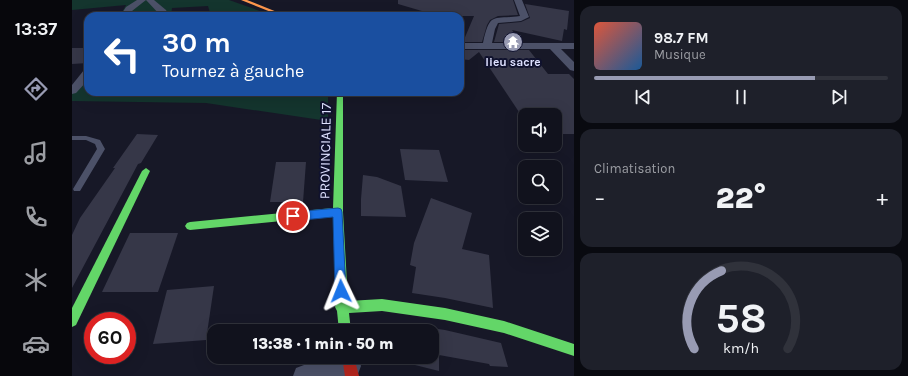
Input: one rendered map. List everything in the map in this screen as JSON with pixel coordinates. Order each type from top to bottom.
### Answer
[{"type":"street","points":[[127,12],[142,0]]},
{"type":"street","points":[[150,0],[163,12]]},
{"type":"street","points":[[487,46],[492,23],[496,20],[521,19],[525,17],[518,0]]},
{"type":"street","points":[[250,1],[276,12]]},
{"type":"street","points":[[464,46],[574,46]]},
{"type":"street","points":[[552,46],[574,68]]},
{"type":"street","points":[[72,91],[84,78]]},
{"type":"street","name":"PROVINCIALE 17","points":[[340,96],[338,212],[341,307],[344,324]]},
{"type":"street","points":[[72,321],[146,171]]},
{"type":"street","points":[[190,226],[338,212]]},
{"type":"street","points":[[341,307],[382,305],[445,314],[504,327],[574,350]]},
{"type":"street","points":[[304,376],[350,366]]},
{"type":"lane","points":[[72,138],[86,138],[98,142],[101,149],[77,189]]},
{"type":"green space","points":[[72,0],[229,0],[263,12],[210,12],[208,6],[172,8],[172,12],[122,12],[126,5],[72,10]]},
{"type":"green space","points":[[84,73],[84,96],[328,96],[328,121],[206,103],[72,101],[72,90]]},
{"type":"building","points":[[398,0],[513,0],[518,15],[498,16],[490,20],[482,42],[464,42],[474,16],[464,16],[464,12],[425,12],[398,4]]},
{"type":"building","points":[[525,4],[569,11],[567,30],[564,29],[562,41],[512,30],[521,42],[494,42],[499,24],[521,22],[530,18]]},
{"type":"building","points":[[72,48],[84,48],[84,63],[72,64]]},
{"type":"building","points":[[464,50],[529,50],[548,74],[569,74],[574,79],[574,134],[562,134],[562,108],[518,108],[518,110],[479,52],[469,60],[464,59]]},
{"type":"building","points":[[137,134],[158,135],[141,163],[138,164],[72,288],[72,235],[80,218]]},
{"type":"building","points":[[400,149],[439,150],[448,182],[405,180]]},
{"type":"building","points":[[276,162],[306,162],[303,202],[270,202]]},
{"type":"building","points":[[363,175],[377,177],[401,186],[406,217],[361,216]]},
{"type":"building","points":[[431,198],[472,213],[462,249],[489,255],[493,308],[412,293],[416,267],[410,265],[414,243]]},
{"type":"building","points":[[130,233],[178,233],[158,292],[102,292]]},
{"type":"building","points":[[214,286],[208,324],[207,324],[206,340],[153,344],[167,290]]},
{"type":"building","points":[[439,329],[501,343],[508,367],[490,366],[489,364],[439,355]]},
{"type":"building","points":[[411,364],[439,364],[439,371]]},
{"type":"traffic: fast","points":[[340,96],[338,241],[344,324]]},
{"type":"traffic: fast","points":[[72,321],[146,171]]},
{"type":"traffic: fast","points":[[190,226],[338,212]]},
{"type":"traffic: fast","points":[[341,307],[382,305],[445,314],[504,327],[574,350]]},
{"type":"traffic: slow","points":[[243,0],[274,12]]},
{"type":"traffic: jam","points":[[349,364],[352,376]]},
{"type":"place","name":"lieu sacre","points":[[513,42]]},
{"type":"route","points":[[293,216],[338,212],[341,291]]}]
